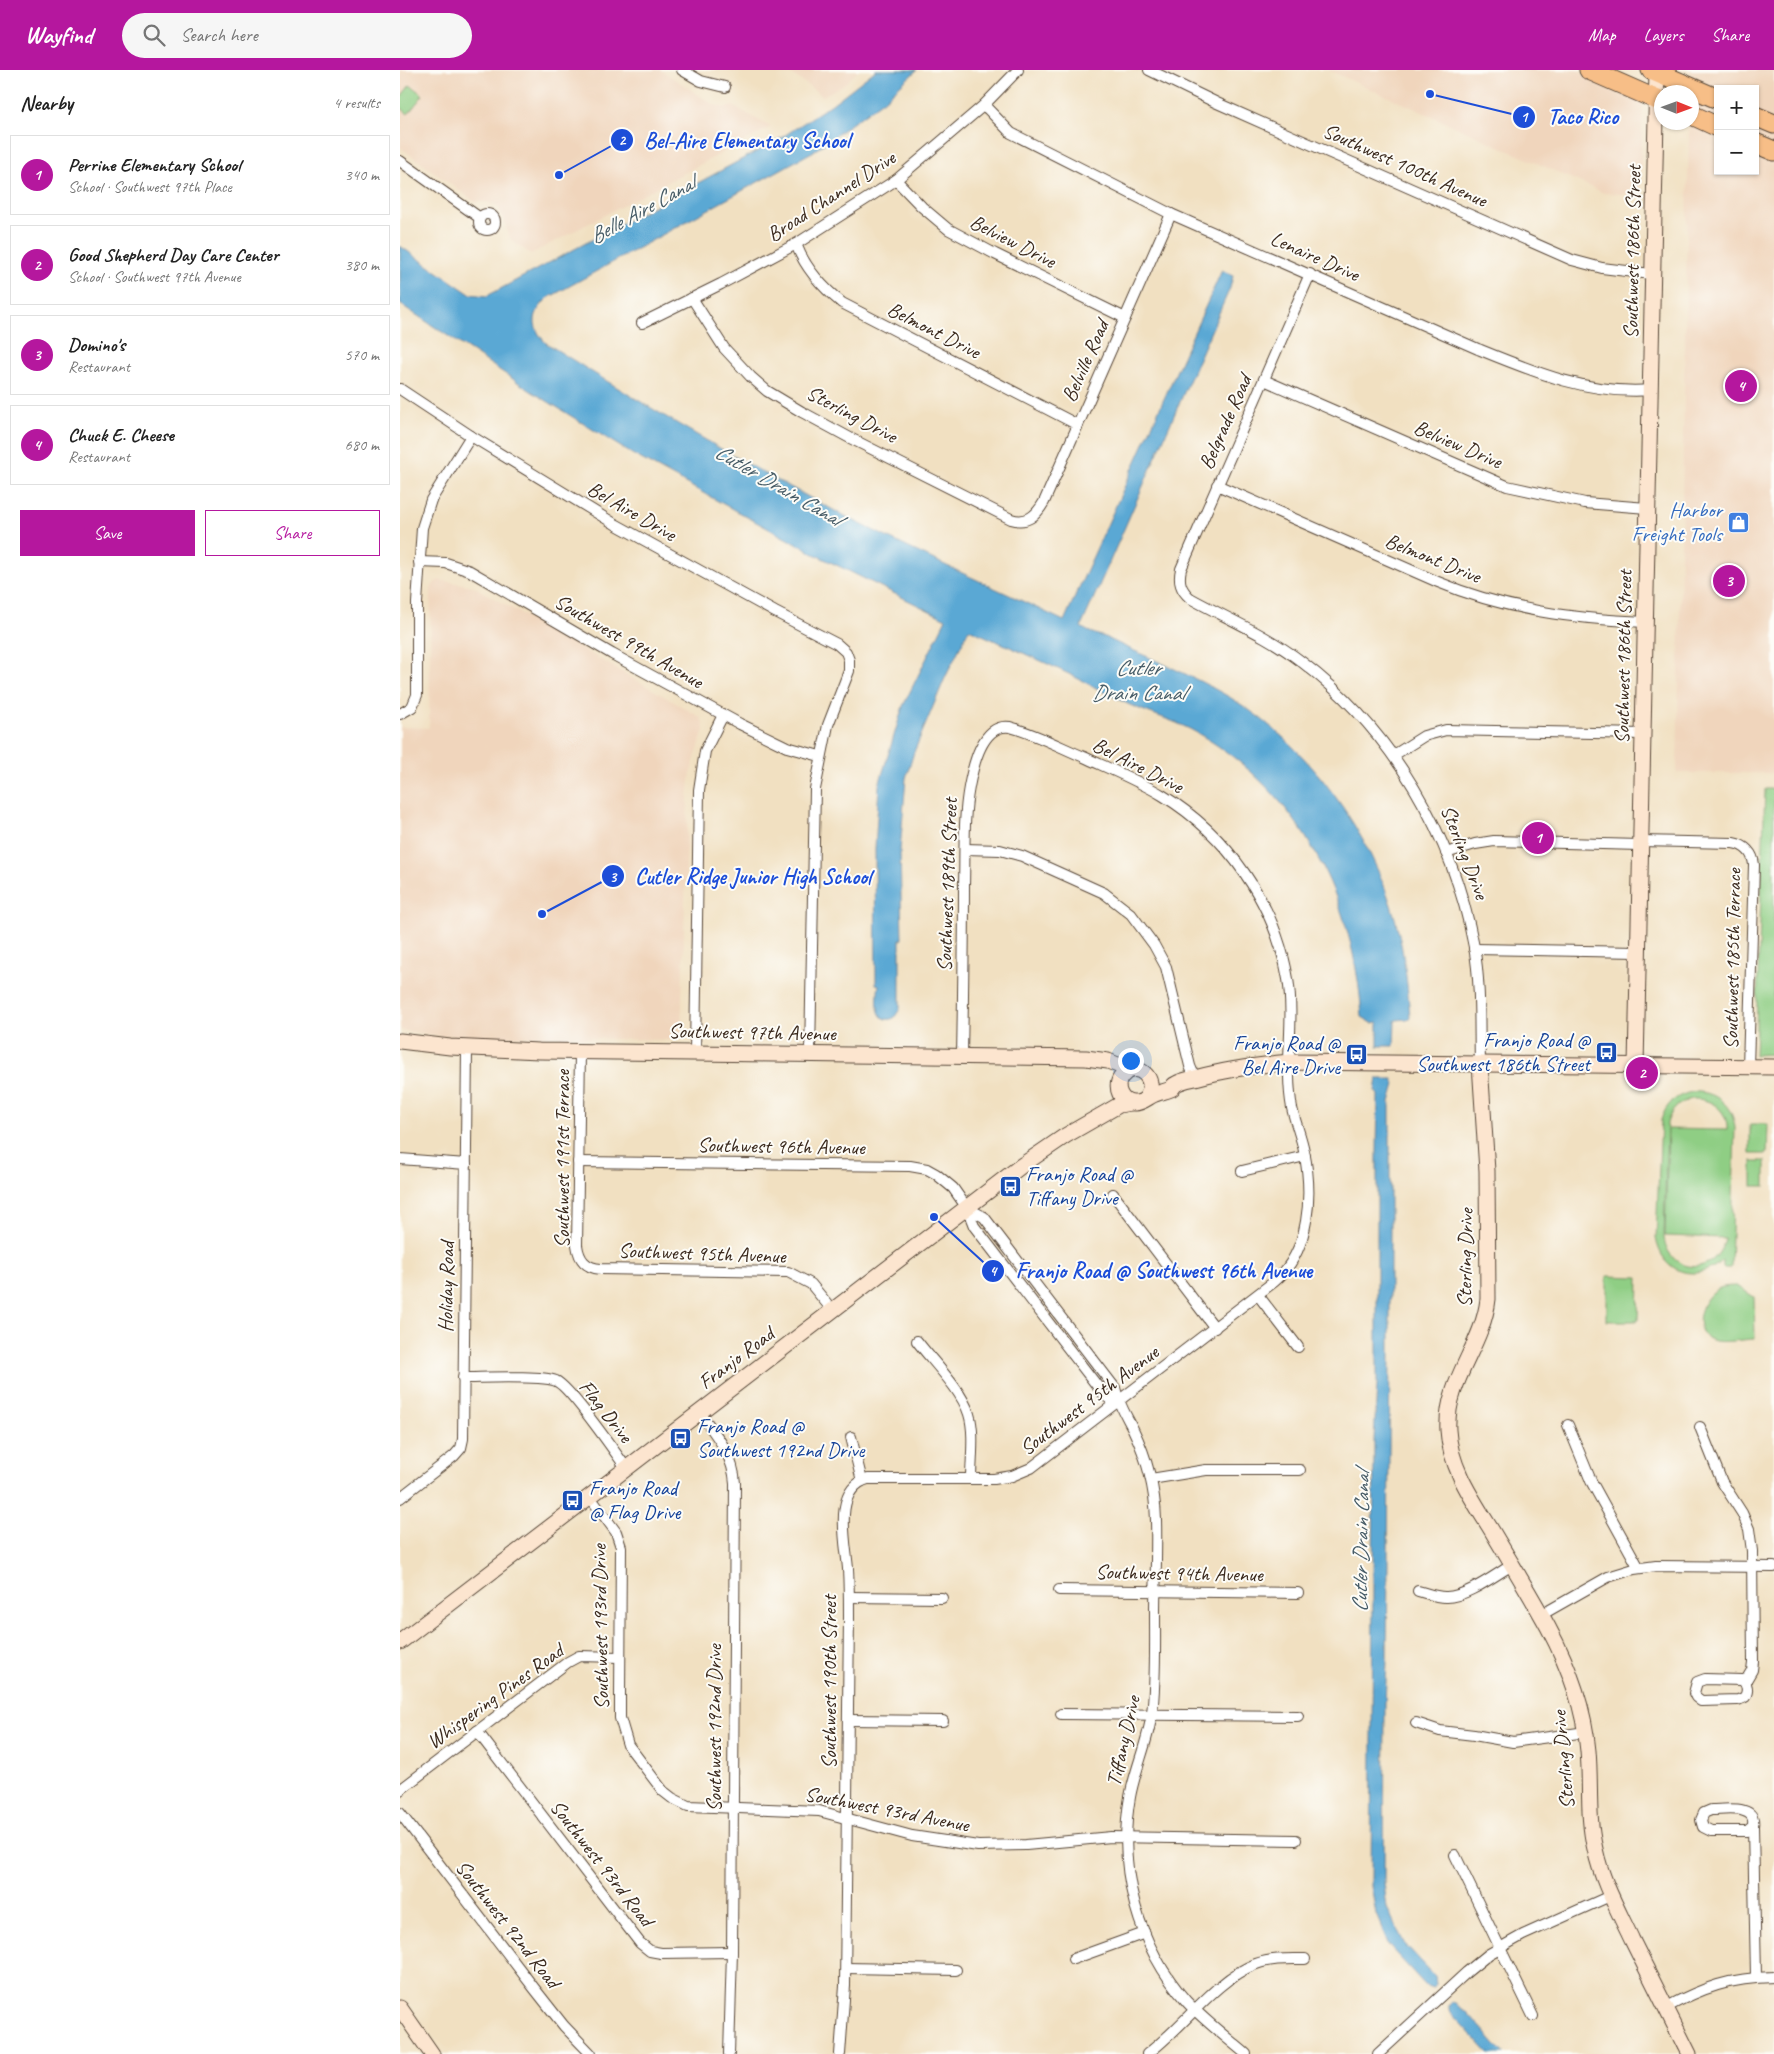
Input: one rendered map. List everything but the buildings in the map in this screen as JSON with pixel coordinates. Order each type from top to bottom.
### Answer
[{"type":"highway","points":[[1589,70],[1654,99]]},
{"type":"highway","points":[[1656,71],[1714,97]]},
{"type":"highway","points":[[1699,118],[1714,124]]},
{"type":"highway","points":[[1759,118],[1774,124]]},
{"type":"highway","points":[[1759,145],[1774,151]]},
{"type":"street","points":[[682,70],[701,81],[725,86]]},
{"type":"street","name":"Broad Channel Drive","points":[[642,323],[796,244],[896,180],[984,105],[1018,70]]},
{"type":"street","name":"Southwest 100th Avenue","points":[[1150,70],[1217,103],[1572,260],[1602,268],[1651,274]]},
{"type":"street","name":"Southwest 186th Street","points":[[1656,71],[1657,85]]},
{"type":"street","name":"Lenaire Drive","points":[[984,105],[1011,133],[1171,214],[1478,349],[1540,374],[1601,389],[1651,390]]},
{"type":"street","name":"Southwest 186th Street","points":[[1636,1066],[1651,390],[1651,274],[1658,130]]},
{"type":"street","points":[[400,161],[480,218]]},
{"type":"street","name":"Belview Drive","points":[[896,180],[922,207],[948,229],[1125,318]]},
{"type":"street","name":"Belville Road","points":[[1028,520],[1034,516],[1044,502],[1171,214]]},
{"type":"street","name":"Belmont Drive","points":[[796,244],[809,270],[831,295],[842,303],[1078,425]]},
{"type":"street","name":"Belgrade Road","points":[[1180,586],[1181,569],[1310,274]]},
{"type":"street","name":"Sterling Drive","points":[[692,298],[724,348],[767,391],[834,430],[1011,519],[1028,520]]},
{"type":"street","name":"Belview Drive","points":[[1264,380],[1507,486],[1585,504],[1647,508]]},
{"type":"street","name":"Bel Aire Drive","points":[[400,389],[472,436],[615,524],[837,644],[848,657],[849,671],[832,714],[820,756]]},
{"type":"street","points":[[400,714],[410,709],[416,698],[418,688],[417,611],[422,528],[430,502],[472,436]]},
{"type":"street","name":"Belmont Drive","points":[[1217,485],[1468,594],[1512,607],[1559,616],[1646,622]]},
{"type":"street","name":"Southwest 99th Avenue","points":[[419,562],[446,563],[470,571],[612,654],[722,715],[784,746],[820,756]]},
{"type":"street","name":"Sterling Drive","points":[[1180,586],[1190,598],[1263,635],[1302,662],[1337,692],[1394,755],[1426,807],[1446,853],[1463,901],[1474,949],[1487,1178],[1488,1299],[1486,1315],[1480,1334],[1453,1389],[1448,1412],[1448,1431],[1452,1453],[1458,1472],[1541,1615],[1573,1679],[1586,1732],[1591,1832],[1599,1865],[1610,1896],[1689,2054]]},
{"type":"street","points":[[695,1053],[699,790],[705,750],[722,715]]},
{"type":"street","name":"Bel Aire Drive","points":[[1003,727],[1010,727],[1028,733],[1153,790],[1191,815],[1233,856],[1262,904],[1284,961],[1289,994],[1291,1103],[1305,1156]]},
{"type":"street","name":"Southwest 189th Street","points":[[962,1058],[967,798],[976,760],[988,737],[995,730],[1003,727]]},
{"type":"street","points":[[1394,755],[1424,736],[1446,730],[1644,734]]},
{"type":"street","points":[[810,1054],[814,804],[820,756]]},
{"type":"street","points":[[1446,853],[1475,844],[1494,841],[1640,843]]},
{"type":"street","name":"Southwest 185th Terrace","points":[[1640,843],[1733,843],[1744,847],[1751,854],[1754,865],[1748,1067]]},
{"type":"street","points":[[965,848],[1000,850],[1022,856],[1104,893],[1131,914],[1154,945],[1166,967],[1190,1066],[1195,1078]]},
{"type":"street","points":[[1474,949],[1638,952]]},
{"type":"street","name":"Southwest 97th Avenue","points":[[400,1041],[467,1048],[580,1052],[1086,1058],[1102,1062],[1113,1062],[1123,1081]]},
{"type":"street","name":"Holiday Road","points":[[400,1498],[454,1456],[460,1448],[463,1439],[467,1048]]},
{"type":"street","name":"Southwest 191st Terrace","points":[[580,1052],[578,1245],[579,1254],[586,1264]]},
{"type":"street","points":[[1146,1098],[1171,1089],[1176,1084],[1195,1078],[1249,1067],[1290,1062],[1774,1067]]},
{"type":"street","points":[[1149,1078],[1151,1088],[1142,1102],[1130,1103],[1125,1100],[1123,1081],[1141,1071],[1149,1078],[1176,1084]]},
{"type":"street","name":"Franjo Road","points":[[1102,1115],[1107,1103],[1123,1081]]},
{"type":"street","name":"Franjo Road","points":[[400,1642],[1046,1148],[1119,1105],[1130,1103]]},
{"type":"street","points":[[1242,1171],[1305,1156]]},
{"type":"street","name":"Southwest 95th Avenue","points":[[862,1481],[885,1479],[1003,1478],[1025,1471],[1044,1460],[1216,1328],[1286,1271],[1296,1256],[1304,1237],[1307,1191],[1305,1156]]},
{"type":"street","points":[[400,1159],[466,1164]]},
{"type":"street","name":"Southwest 96th Avenue","points":[[578,1162],[918,1167],[936,1174],[947,1181],[967,1208]]},
{"type":"street","points":[[1113,1194],[1216,1328]]},
{"type":"street","name":"Tiffany Drive","points":[[967,1208],[974,1226],[1077,1361],[1105,1396],[1118,1403],[1137,1437],[1152,1479],[1156,1521],[1154,1685],[1152,1714],[1130,1796],[1127,1837],[1130,1884],[1145,1933],[1163,1970],[1195,2010],[1246,2054]]},
{"type":"street","name":"Southwest 95th Avenue","points":[[586,1264],[601,1269],[788,1272],[811,1284],[833,1310]]},
{"type":"street","points":[[1258,1295],[1298,1347]]},
{"type":"street","points":[[917,1341],[955,1390],[968,1413],[971,1431],[971,1479]]},
{"type":"street","name":"Flag Drive","points":[[463,1378],[540,1378],[559,1383],[568,1391],[626,1468]]},
{"type":"street","name":"Southwest 192nd Drive","points":[[700,1413],[727,1451],[735,1483],[732,1952],[729,2054]]},
{"type":"street","points":[[1568,1425],[1591,1481],[1639,1568]]},
{"type":"street","points":[[1700,1426],[1722,1482],[1746,1521],[1750,1539],[1753,1662],[1752,1670],[1745,1682],[1747,1694],[1742,1699],[1704,1701],[1696,1697],[1694,1693],[1697,1682],[1701,1680],[1737,1679],[1745,1682]]},
{"type":"street","points":[[851,1437],[862,1481]]},
{"type":"street","points":[[1152,1479],[1206,1470],[1300,1470]]},
{"type":"street","name":"Southwest 190th Street","points":[[840,2054],[846,1968],[849,1597],[844,1524],[845,1507],[849,1495],[862,1481]]},
{"type":"street","name":"Southwest 193rd Drive","points":[[590,1497],[614,1528],[620,1545],[620,1718],[624,1736]]},
{"type":"street","points":[[1418,1591],[1444,1597],[1455,1596],[1475,1587],[1512,1565]]},
{"type":"street","points":[[1541,1615],[1608,1577],[1639,1568],[1656,1566],[1774,1567]]},
{"type":"street","name":"Southwest 94th Avenue","points":[[1059,1590],[1298,1593]]},
{"type":"street","points":[[849,1597],[942,1598]]},
{"type":"street","name":"Whispering Pines Road","points":[[400,1790],[573,1659],[584,1656],[620,1656]]},
{"type":"street","points":[[1061,1714],[1298,1716]]},
{"type":"street","points":[[848,1720],[943,1721]]},
{"type":"street","points":[[1416,1723],[1440,1732],[1474,1735],[1513,1742],[1586,1732]]},
{"type":"street","name":"Southwest 93rd Road","points":[[477,1731],[640,1943],[650,1951],[661,1954],[732,1952]]},
{"type":"street","name":"Southwest 93rd Avenue","points":[[624,1736],[633,1753],[663,1791],[672,1798],[696,1807],[808,1810],[830,1813],[912,1836],[978,1846],[1026,1845],[1090,1838],[1127,1837],[1296,1840]]},
{"type":"street","points":[[1753,1826],[1750,1830],[1742,1832],[1711,1832],[1703,1827],[1701,1820],[1707,1811],[1742,1810],[1752,1814],[1753,1826],[1756,1977]]},
{"type":"street","name":"Southwest 92nd Road","points":[[400,1813],[544,2000],[591,2054]]},
{"type":"street","points":[[1455,1855],[1533,2016]]},
{"type":"street","points":[[1378,2054],[1473,1967],[1499,1948],[1610,1896]]},
{"type":"street","points":[[1073,1959],[1145,1933]]},
{"type":"street","points":[[1147,2054],[1230,1978],[1247,1968],[1265,1961],[1305,1959]]},
{"type":"street","points":[[846,1968],[956,1970]]},
{"type":"street","points":[[1666,2008],[1720,1983],[1774,1976]]},
{"type":"street","points":[[400,2008],[432,2054]]},
{"type":"street","points":[[400,2023],[426,2054]]},
{"type":"shaded area","points":[[400,70],[661,70],[714,105],[725,108],[733,106],[771,127],[531,254],[511,240],[498,206],[488,202],[475,202],[400,147]]},
{"type":"shaded area","points":[[786,70],[859,70],[843,85],[823,96]]},
{"type":"shaded area","points":[[1328,70],[1577,70],[1643,100],[1640,195],[1604,193]]},
{"type":"shaded area","points":[[1690,70],[1774,70],[1774,773],[1677,773],[1689,130],[1699,130],[1699,85],[1691,85]]},
{"type":"shaded area","points":[[440,580],[473,586],[700,717],[704,730],[691,771],[688,798],[681,1033],[678,1038],[674,1040],[522,1037],[459,1039],[400,1030],[400,727],[429,728],[431,589],[435,582]]},
{"type":"green space","points":[[410,85],[423,95],[408,114],[400,107],[400,98]]},
{"type":"green space","points":[[1765,789],[1774,789],[1774,1054],[1755,1055]]},
{"type":"green space","points":[[1692,1092],[1715,1096],[1727,1106],[1734,1120],[1735,1128],[1731,1268],[1723,1268],[1723,1260],[1702,1272],[1692,1273],[1682,1272],[1665,1260],[1656,1238],[1661,1120],[1672,1101],[1681,1095]],"holes":[[[1699,1099],[1712,1103],[1721,1111],[1727,1123],[1727,1130],[1668,1129],[1665,1236],[1725,1238],[1720,1250],[1713,1259],[1704,1265],[1694,1266],[1684,1265],[1675,1259],[1668,1250],[1664,1238],[1667,1123],[1673,1110],[1679,1104],[1687,1100]]]},
{"type":"green space","points":[[1750,1124],[1768,1124],[1767,1154],[1750,1154]]},
{"type":"green space","points":[[1752,1161],[1765,1161],[1765,1186],[1752,1186]]},
{"type":"green space","points":[[1607,1276],[1639,1277],[1638,1321],[1607,1321]]},
{"type":"green space","points":[[1737,1286],[1754,1297],[1755,1339],[1712,1340],[1705,1336],[1699,1322],[1703,1306],[1712,1293],[1718,1289]]},
{"type":"water","points":[[876,70],[917,70],[884,100],[814,151],[548,298],[536,314],[535,325],[537,331],[546,343],[590,371],[769,476],[907,547],[1064,621],[1222,270],[1233,276],[1230,288],[1081,627],[1189,676],[1245,707],[1273,728],[1323,780],[1363,840],[1379,872],[1399,932],[1410,1017],[1408,1019],[1396,1020],[1394,1046],[1378,1046],[1378,1022],[1372,1023],[1362,1017],[1357,974],[1348,932],[1334,892],[1316,854],[1294,819],[1267,787],[1235,759],[1191,729],[1130,705],[1057,668],[969,629],[945,678],[914,752],[906,778],[900,851],[902,939],[900,939],[900,1009],[894,1018],[883,1018],[878,1009],[879,985],[876,984],[875,849],[879,785],[903,706],[946,619],[812,553],[801,545],[632,454],[531,391],[400,304],[400,246],[470,294],[487,296],[778,140],[832,104]]},
{"type":"water","name":"Cutler Drain Canal","points":[[1377,1079],[1393,1079],[1395,1084],[1390,1102],[1390,1352],[1384,1883],[1387,1908],[1404,1943],[1435,1976],[1436,1985],[1433,1988],[1426,1986],[1389,1946],[1376,1914],[1371,1886],[1374,1440],[1377,1384],[1378,1095],[1375,1091]]},
{"type":"water","points":[[1452,2002],[1467,2012],[1505,2054],[1489,2054],[1449,2011],[1449,2005]]},
{"type":"place","name":"Taco Rico","points":[[1430,94]]},
{"type":"place","name":"Bel-Aire Elementary School","points":[[559,175]]},
{"type":"place","name":"Chuck E. Cheese","points":[[1741,386]]},
{"type":"place","name":"Harbor Freight Tools","points":[[1738,522]]},
{"type":"place","name":"Domino's","points":[[1729,581]]},
{"type":"place","name":"Perrine Elementary School","points":[[1538,838]]},
{"type":"place","name":"Cutler Ridge Junior High School","points":[[542,914]]},
{"type":"place","name":"Franjo Road @ Southwest 186th Street","points":[[1606,1052]]},
{"type":"place","name":"Franjo Road @ Bel Aire Drive","points":[[1356,1055]]},
{"type":"place","name":"Good Shepherd Day Care Center","points":[[1642,1073]]},
{"type":"place","name":"Franjo Road @ Tiffany Drive","points":[[1010,1186]]},
{"type":"place","name":"Franjo Road @ Southwest 96th Avenue","points":[[934,1217]]},
{"type":"place","name":"Franjo Road @ Southwest 192nd Drive","points":[[681,1438]]},
{"type":"place","name":"Franjo Road @ Flag Drive","points":[[573,1500]]},
{"type":"water label","name":"Belle Aire Canal","points":[[642,210]]}]
